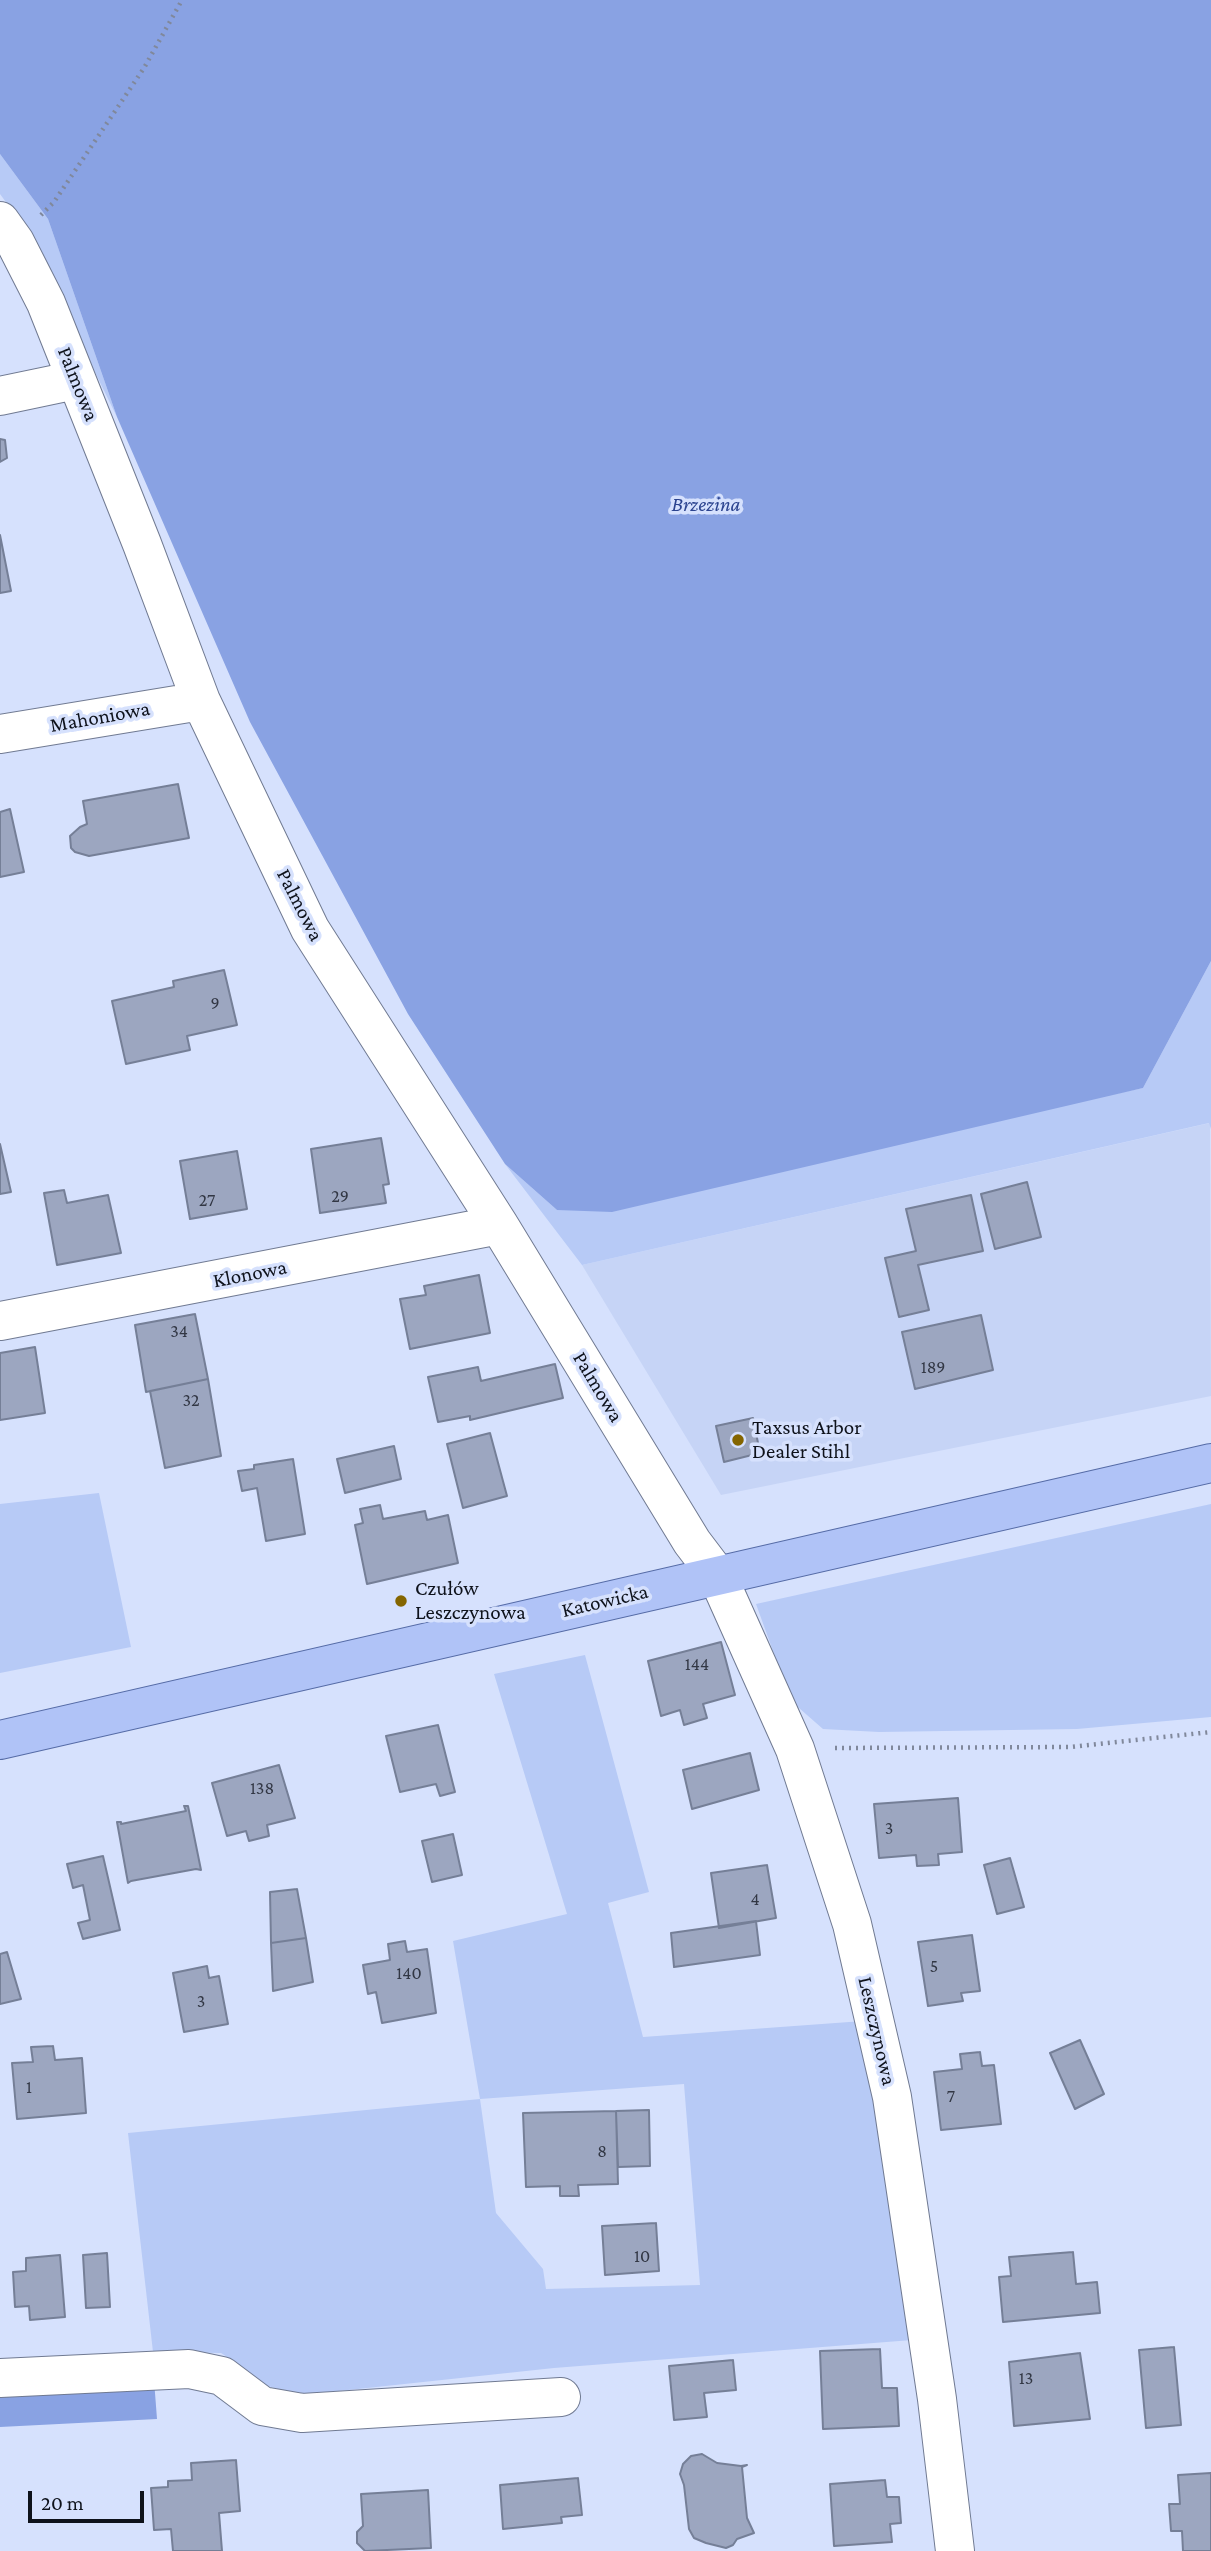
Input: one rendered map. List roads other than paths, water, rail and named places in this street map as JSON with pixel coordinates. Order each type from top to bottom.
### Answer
[{"type":"main road","name":"Katowicka","points":[[0,1740],[1211,1463]]},
{"type":"street","name":"Palmowa","points":[[7,231],[46,303],[201,701],[310,929],[499,1224],[692,1542]]},
{"type":"street","points":[[0,396],[76,380]]},
{"type":"street","name":"Mahoniowa","points":[[0,734],[201,701]]},
{"type":"street","name":"Klonowa","points":[[0,1321],[499,1224]]},
{"type":"street","name":"Leszczynowa","points":[[692,1542],[718,1575],[795,1749],[852,1924],[892,2097],[937,2399],[955,2551]]},
{"type":"street","points":[[0,2378],[189,2369],[222,2376],[262,2406],[302,2413],[561,2397]]},
{"type":"place","name":"Taxsus Arbor Dealer Stihl","points":[[738,1440]]},
{"type":"place","name":"Czułów Leszczynowa","points":[[401,1601]]},
{"type":"park label","name":"Brzezina","points":[[706,505]]}]
